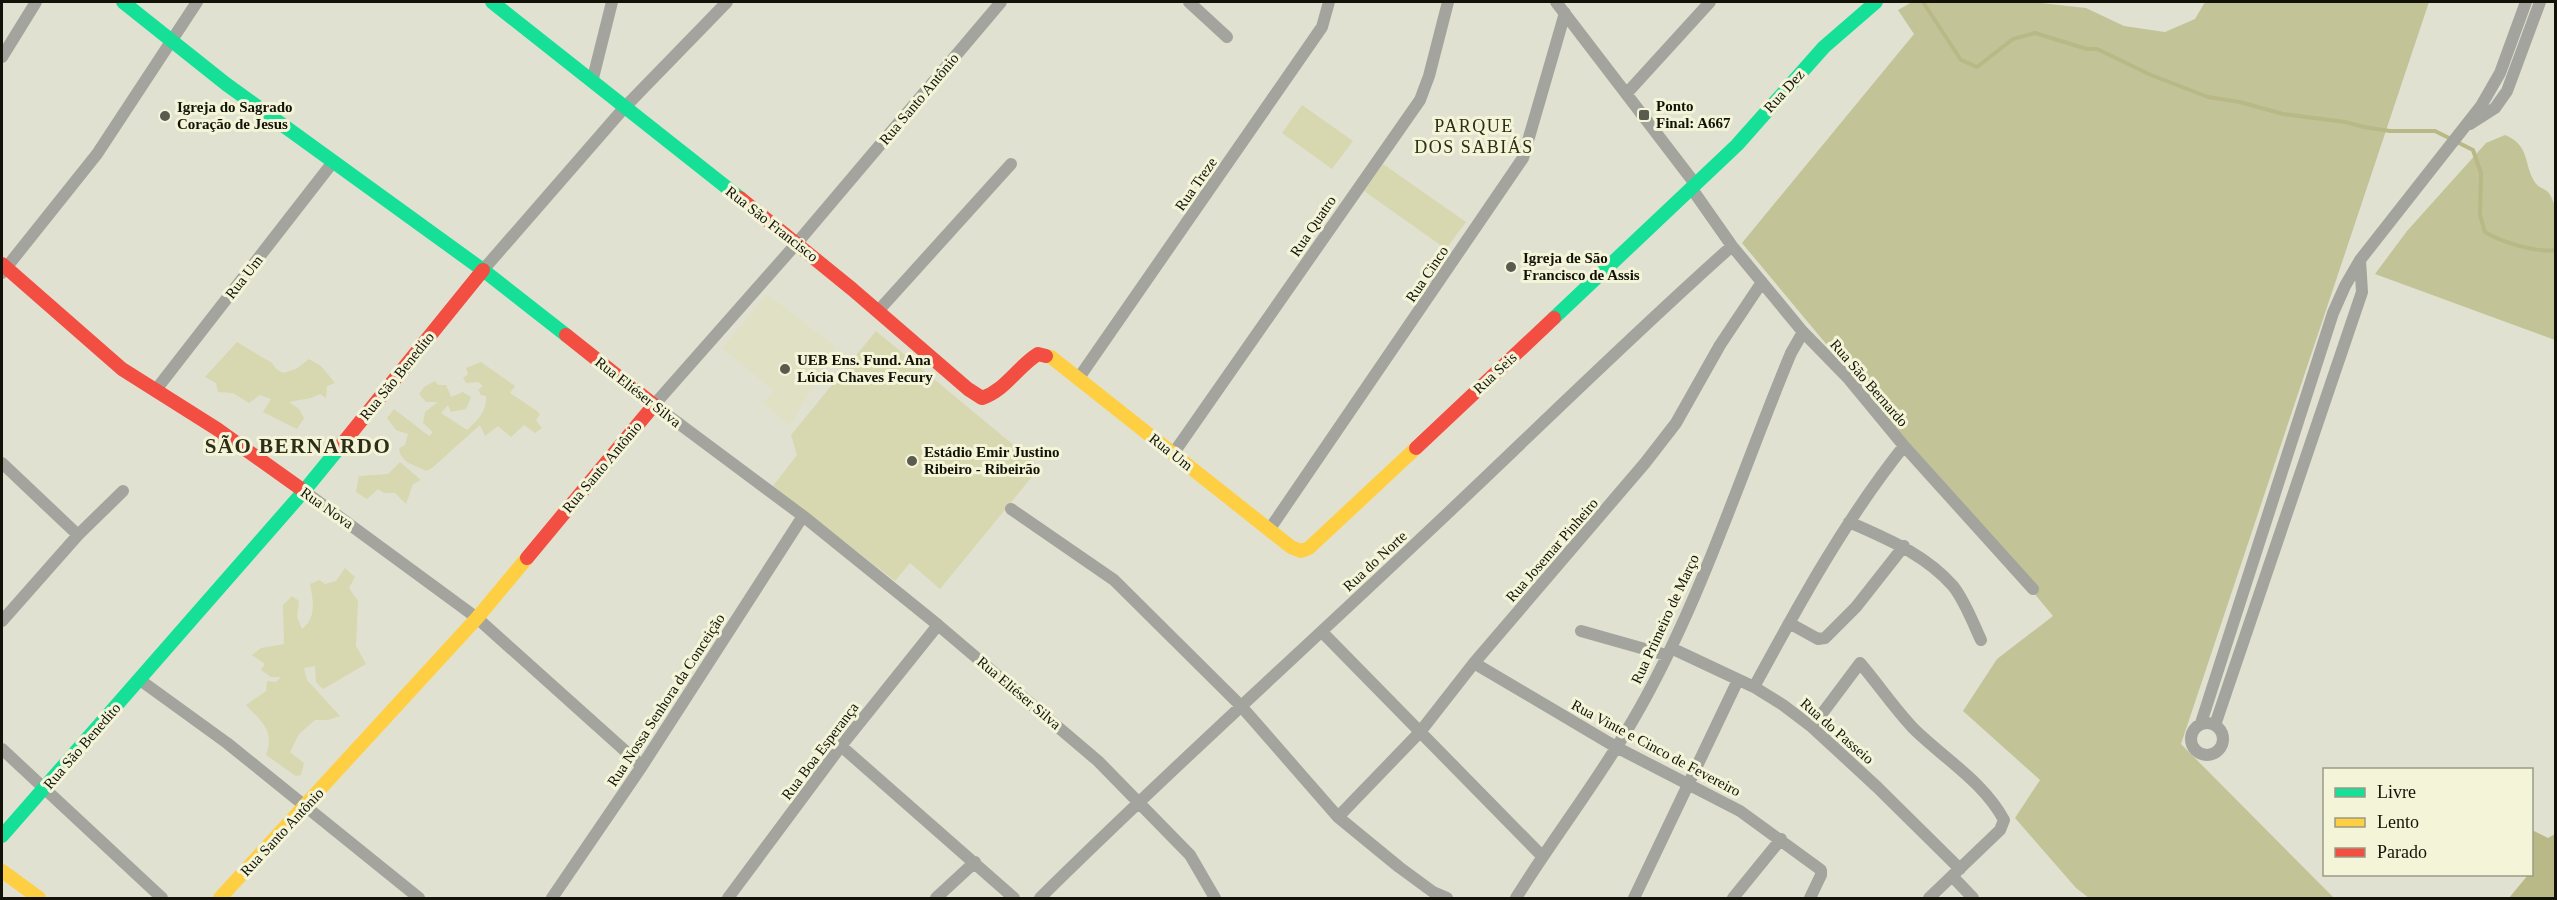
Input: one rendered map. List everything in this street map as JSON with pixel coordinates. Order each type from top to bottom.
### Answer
[{"type":"street","points":[[2,57],[36,2]]},
{"type":"street","name":"Rua Eliéser Silva","points":[[123,2],[226,84],[483,270],[654,405],[803,516],[938,625],[1065,731],[1139,800],[1190,855],[1215,898]]},
{"type":"street","points":[[3,269],[97,154],[197,2]]},
{"type":"street","name":"Rua São Francisco","points":[[492,2],[797,243],[879,310],[968,389],[982,398],[991,396],[1003,387],[1030,357],[1038,354],[1051,357]]},
{"type":"street","points":[[592,82],[612,2]]},
{"type":"street","name":"Rua São Benedito","points":[[2,836],[303,491],[483,270],[624,108],[727,2]]},
{"type":"street","name":"Rua Santo Antônio","points":[[220,898],[477,618],[654,405],[797,243],[1001,2]]},
{"type":"street","points":[[1189,2],[1227,38]]},
{"type":"street","name":"Rua Treze","points":[[1078,379],[1322,27],[1329,2]]},
{"type":"street","name":"Rua Quatro","points":[[1173,454],[1420,100],[1429,76],[1448,2]]},
{"type":"street","name":"Rua São Bernardo","points":[[1556,2],[1627,93],[1694,187],[1732,246],[1803,332],[1847,377],[1904,446],[2033,589]]},
{"type":"street","points":[[1627,93],[1710,2]]},
{"type":"street","name":"Rua Dez","points":[[1694,187],[1737,145],[1824,47],[1876,2]]},
{"type":"street","points":[[2201,723],[2215,725],[2222,732],[2222,744],[2214,754],[2208,756],[2195,751],[2190,739],[2191,732],[2201,723],[2333,313],[2345,286],[2360,261],[2481,106],[2500,73],[2526,2]]},
{"type":"street","points":[[2464,127],[2495,108],[2502,99],[2511,82],[2540,2]]},
{"type":"street","name":"Rua Cinco","points":[[1269,530],[1523,158],[1564,13]]},
{"type":"street","name":"Rua Um","points":[[155,391],[333,162]]},
{"type":"street","points":[[879,310],[1011,164]]},
{"type":"street","name":"Rua Seis","points":[[1291,547],[1301,551],[1309,548],[1694,187]]},
{"type":"street","name":"Rua do Norte","points":[[1040,898],[1139,800],[1322,632],[1673,299],[1732,246]]},
{"type":"street","points":[[2215,725],[2360,302],[2362,292],[2360,261]]},
{"type":"street","name":"Rua Nova","points":[[3,269],[90,343],[155,391],[218,429],[477,618],[642,766]]},
{"type":"street","name":"Rua Josemar Pinheiro","points":[[1338,817],[1420,732],[1474,663],[1645,464],[1676,423],[1720,345],[1762,282]]},
{"type":"street","name":"Rua Primeiro de Março","points":[[1516,898],[1634,720],[1669,651],[1732,504],[1787,363],[1803,332]]},
{"type":"street","name":"Rua Um","points":[[1051,357],[1291,547]]},
{"type":"street","points":[[1754,687],[1849,522],[1875,482],[1904,446]]},
{"type":"street","points":[[2,463],[78,535]]},
{"type":"street","points":[[2,621],[78,535],[123,491]]},
{"type":"street","points":[[1011,509],[1114,580],[1241,706],[1338,817],[1399,867],[1433,892],[1447,898]]},
{"type":"street","name":"Rua Nossa Senhora da Conceição","points":[[552,898],[642,766],[803,516]]},
{"type":"street","points":[[1849,522],[1904,546],[1929,564],[1953,587],[1981,640]]},
{"type":"street","points":[[1789,623],[1818,639],[1825,638],[1856,607],[1904,546]]},
{"type":"street","name":"Rua Boa Esperança","points":[[728,898],[841,746],[938,625]]},
{"type":"street","name":"Rua do Passeio","points":[[1581,631],[1669,651],[1754,687],[1812,727],[1877,787],[1956,873],[1973,898]]},
{"type":"street","points":[[1322,632],[1542,856]]},
{"type":"street","name":"Rua Vinte e Cinco de Fevereiro","points":[[1474,663],[1616,747],[1690,783],[1740,811],[1781,839],[1819,867],[1821,875],[1810,898]]},
{"type":"street","points":[[1812,727],[1860,663],[1912,726],[1968,775],[1998,808],[2004,820],[2000,830],[1929,898]]},
{"type":"street","points":[[140,680],[227,743],[304,808],[419,898]]},
{"type":"street","points":[[1634,898],[1738,680]]},
{"type":"street","points":[[841,746],[1014,898]]},
{"type":"street","points":[[2,749],[162,898]]},
{"type":"street","points":[[1732,898],[1781,839]]},
{"type":"street","points":[[936,898],[975,862]]},
{"type":"street","points":[[2,871],[39,898]]},
{"type":"shaded area","points":[[1912,2],[2032,2],[2086,8],[2124,26],[2165,32],[2195,19],[2205,2],[2429,2],[2181,744],[2334,898],[2089,898],[2076,888],[2015,818],[2040,780],[1963,711],[1997,659],[2053,616],[1742,243],[1914,34],[1898,10]]},
{"type":"shaded area","points":[[1302,105],[1353,141],[1332,169],[1282,133]]},
{"type":"shaded area","points":[[2505,135],[2519,144],[2534,181],[2549,193],[2555,206],[2555,340],[2375,274],[2407,231],[2486,143]]},
{"type":"shaded area","points":[[1383,164],[1466,222],[1446,249],[1364,191]]},
{"type":"shaded area","name":"UEB Ens. Fund. Ana Lúcia Chaves Fecury","points":[[767,294],[836,347],[790,426],[763,403],[773,390],[722,348]]},
{"type":"shaded area","name":"Estádio Emir Justino Ribeiro - Ribeirão","points":[[876,331],[1040,467],[940,589],[910,563],[895,581],[773,486],[797,455],[791,435]]},
{"type":"shaded area","points":[[237,342],[272,363],[283,373],[296,369],[309,359],[321,366],[335,383],[327,386],[326,398],[320,394],[289,402],[299,409],[304,418],[297,429],[263,412],[271,399],[260,395],[249,403],[233,393],[218,392],[216,383],[205,377]]},
{"type":"shaded area","points":[[481,362],[515,386],[510,393],[540,414],[536,420],[542,428],[535,433],[524,425],[511,437],[498,426],[485,436],[480,425],[432,468],[426,471],[409,463],[402,457],[399,448],[405,445],[408,434],[396,430],[387,418],[394,409],[429,436],[433,432],[423,423],[425,412],[438,402],[426,402],[419,394],[424,387],[435,381],[438,385],[446,385],[451,397],[463,392],[471,397],[466,409],[451,412],[448,405],[441,413],[467,430],[483,411],[486,396],[481,395],[478,390],[483,386],[478,382],[466,383],[463,378],[468,374],[466,368]]},
{"type":"shaded area","points":[[400,462],[421,480],[413,484],[406,504],[395,493],[384,493],[378,489],[367,499],[356,492],[359,476],[388,474]]},
{"type":"shaded area","points":[[345,568],[355,577],[349,588],[358,601],[356,646],[366,664],[323,689],[316,682],[315,666],[304,668],[307,680],[340,716],[328,720],[315,720],[299,734],[290,752],[304,763],[301,775],[296,776],[266,755],[268,733],[262,722],[246,705],[266,691],[267,681],[276,682],[281,677],[271,677],[261,670],[265,664],[252,655],[261,648],[284,644],[283,605],[292,596],[299,601],[297,617],[302,629],[307,625],[312,614],[310,584],[319,580],[325,584],[336,581]]},
{"type":"shaded area","points":[[2533,830],[2548,838],[2555,834],[2555,898],[2509,898],[2527,876],[2533,876]]},
{"type":"waterway","points":[[1923,2],[1961,60],[1977,67],[2013,39],[2035,33],[2087,49],[2097,49],[2151,75],[2208,97],[2240,102],[2283,114],[2345,122],[2390,131],[2435,131],[2473,150],[2481,173],[2480,215],[2485,232],[2519,246],[2539,250],[2556,250]]},
{"type":"traffic: fast","points":[[123,2],[226,84],[483,270],[566,335]]},
{"type":"traffic: fast","points":[[492,2],[740,198]]},
{"type":"traffic: fast","points":[[1554,318],[1737,145],[1824,47],[1876,2]]},
{"type":"traffic: fast","points":[[2,836],[339,448]]},
{"type":"traffic: slow","points":[[1046,356],[1051,357],[1291,547],[1301,551],[1309,548],[1416,448]]},
{"type":"traffic: slow","points":[[220,898],[477,618],[527,558]]},
{"type":"traffic: slow","points":[[2,871],[39,898]]},
{"type":"traffic: jam","points":[[740,198],[852,289],[968,389],[982,398],[998,390],[1038,354],[1046,356]]},
{"type":"traffic: jam","points":[[2,264],[122,369],[217,429],[304,491]]},
{"type":"traffic: jam","points":[[339,448],[483,270]]},
{"type":"traffic: jam","points":[[1416,448],[1554,318]]},
{"type":"traffic: jam","points":[[527,558],[654,405],[566,335]]},
{"type":"place","name":"Ponto Final: A667","points":[[1644,115]]},
{"type":"place","name":"Igreja do Sagrado Coração de Jesus","points":[[165,116]]},
{"type":"place","name":"Igreja de São Francisco de Assis","points":[[1511,267]]},
{"type":"place","name":"UEB Ens. Fund. Ana Lúcia Chaves Fecury","points":[[785,369]]},
{"type":"place","name":"Estádio Emir Justino Ribeiro - Ribeirão","points":[[912,461]]},
{"type":"district","name":"PARQUE DOS SABIÁS","points":[[1474,136]]},
{"type":"district","name":"SÃO BERNARDO","points":[[298,446]]}]
